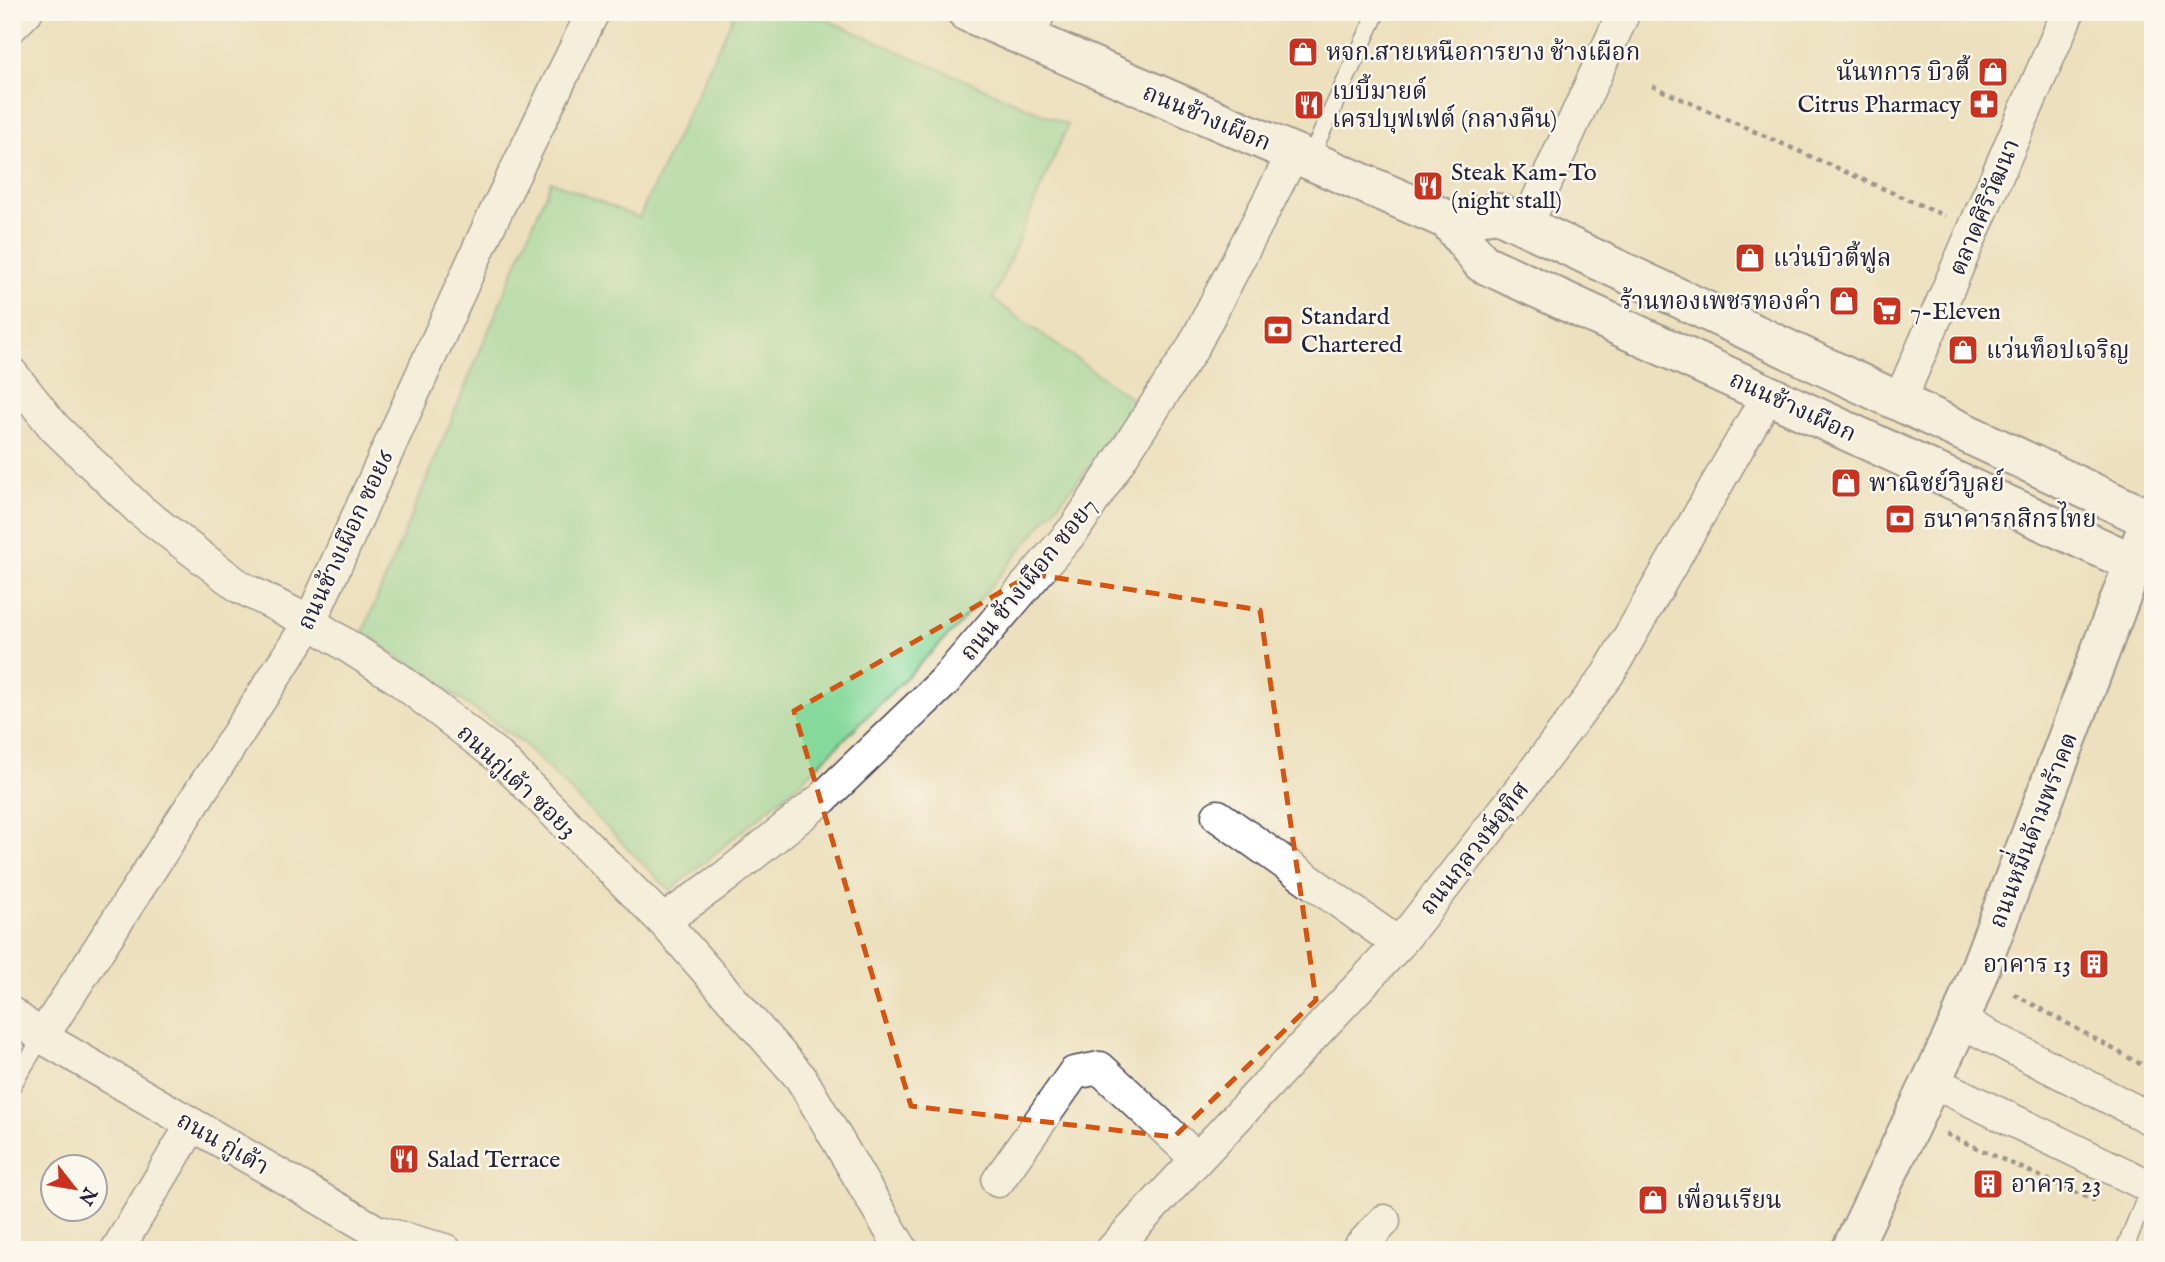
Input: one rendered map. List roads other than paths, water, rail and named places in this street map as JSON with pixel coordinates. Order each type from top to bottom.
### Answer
[{"type":"main road","name":"ถนนช้างเผือก","points":[[967,12],[1041,27],[1301,157],[1448,220],[1482,263],[2143,568]]},
{"type":"main road","name":"ถนนช้างเผือก","points":[[1448,220],[1498,213],[2152,518]]},
{"type":"main road","name":"ถนนหมื่่นด้ามพร้าคต","points":[[1852,1250],[1960,1021],[2143,568],[2152,518]]},
{"type":"street","points":[[12,26],[26,12]]},
{"type":"street","name":"ถนนช้างเผือก ซอย6","points":[[42,1037],[310,622],[489,226],[593,12]]},
{"type":"street","points":[[1526,226],[1624,12]]},
{"type":"street","name":"ตลาดศิริวัฒนา","points":[[1899,402],[2068,12]]},
{"type":"street","name":"ถนน ช้างเผือก ซอย7","points":[[663,921],[725,877],[833,788],[943,683],[1076,527],[1192,349],[1301,157]]},
{"type":"street","name":"ถนนกู่เต้า ซอย3","points":[[12,374],[54,427],[140,510],[240,587],[310,622],[396,677],[499,757],[663,921],[801,1078],[902,1250]]},
{"type":"street","name":"ถนนกุลวงษ์อุทิศ","points":[[1112,1250],[1399,944],[1507,807],[1608,674],[1768,395]]},
{"type":"street","points":[[1218,816],[1399,944]]},
{"type":"street","name":"ถนน กู่เต้า","points":[[12,1014],[42,1037],[376,1231],[445,1250]]},
{"type":"street","points":[[1960,1021],[2153,1120]]},
{"type":"street","points":[[998,1181],[1074,1073],[1100,1068],[1197,1159]]},
{"type":"street","points":[[1933,1082],[2151,1187]]},
{"type":"street","points":[[117,1250],[192,1125]]},
{"type":"street","points":[[1357,1250],[1384,1221]]},
{"type":"lane","points":[[1301,157],[1377,12]]},
{"type":"lane","points":[[12,1086],[42,1037]]},
{"type":"lane","points":[[2124,1250],[2151,1187]]},
{"type":"place","name":"หจก.สายเหนือการยาง ช้างเผือก","points":[[1303,52]]},
{"type":"place","name":"นันทการ บิวตี้","points":[[1993,72]]},
{"type":"place","name":"Citrus Pharmacy","points":[[1984,104]]},
{"type":"place","name":"เบบี้มายด์ เครปบุฟเฟต์ (กลางคืน)","points":[[1309,105]]},
{"type":"place","name":"Steak Kam-To (night stall)","points":[[1428,186]]},
{"type":"place","name":"แว่นบิวตี้ฟูล","points":[[1750,258]]},
{"type":"place","name":"ร้านทองเพชรทองคำ","points":[[1844,301]]},
{"type":"place","name":"7-Eleven","points":[[1887,311]]},
{"type":"place","name":"Standard Chartered","points":[[1278,330]]},
{"type":"place","name":"แว่นท็อปเจริญ","points":[[1963,350]]},
{"type":"place","name":"พาณิชย์วิบูลย์","points":[[1846,483]]},
{"type":"place","name":"ธนาคารกสิกรไทย","points":[[1900,519]]},
{"type":"place","name":"อาคาร 13","points":[[2094,964]]},
{"type":"place","name":"Salad Terrace","points":[[404,1159]]},
{"type":"place","name":"อาคาร 23","points":[[1988,1184]]},
{"type":"place","name":"เพื่อนเรียน","points":[[1653,1200]]}]
